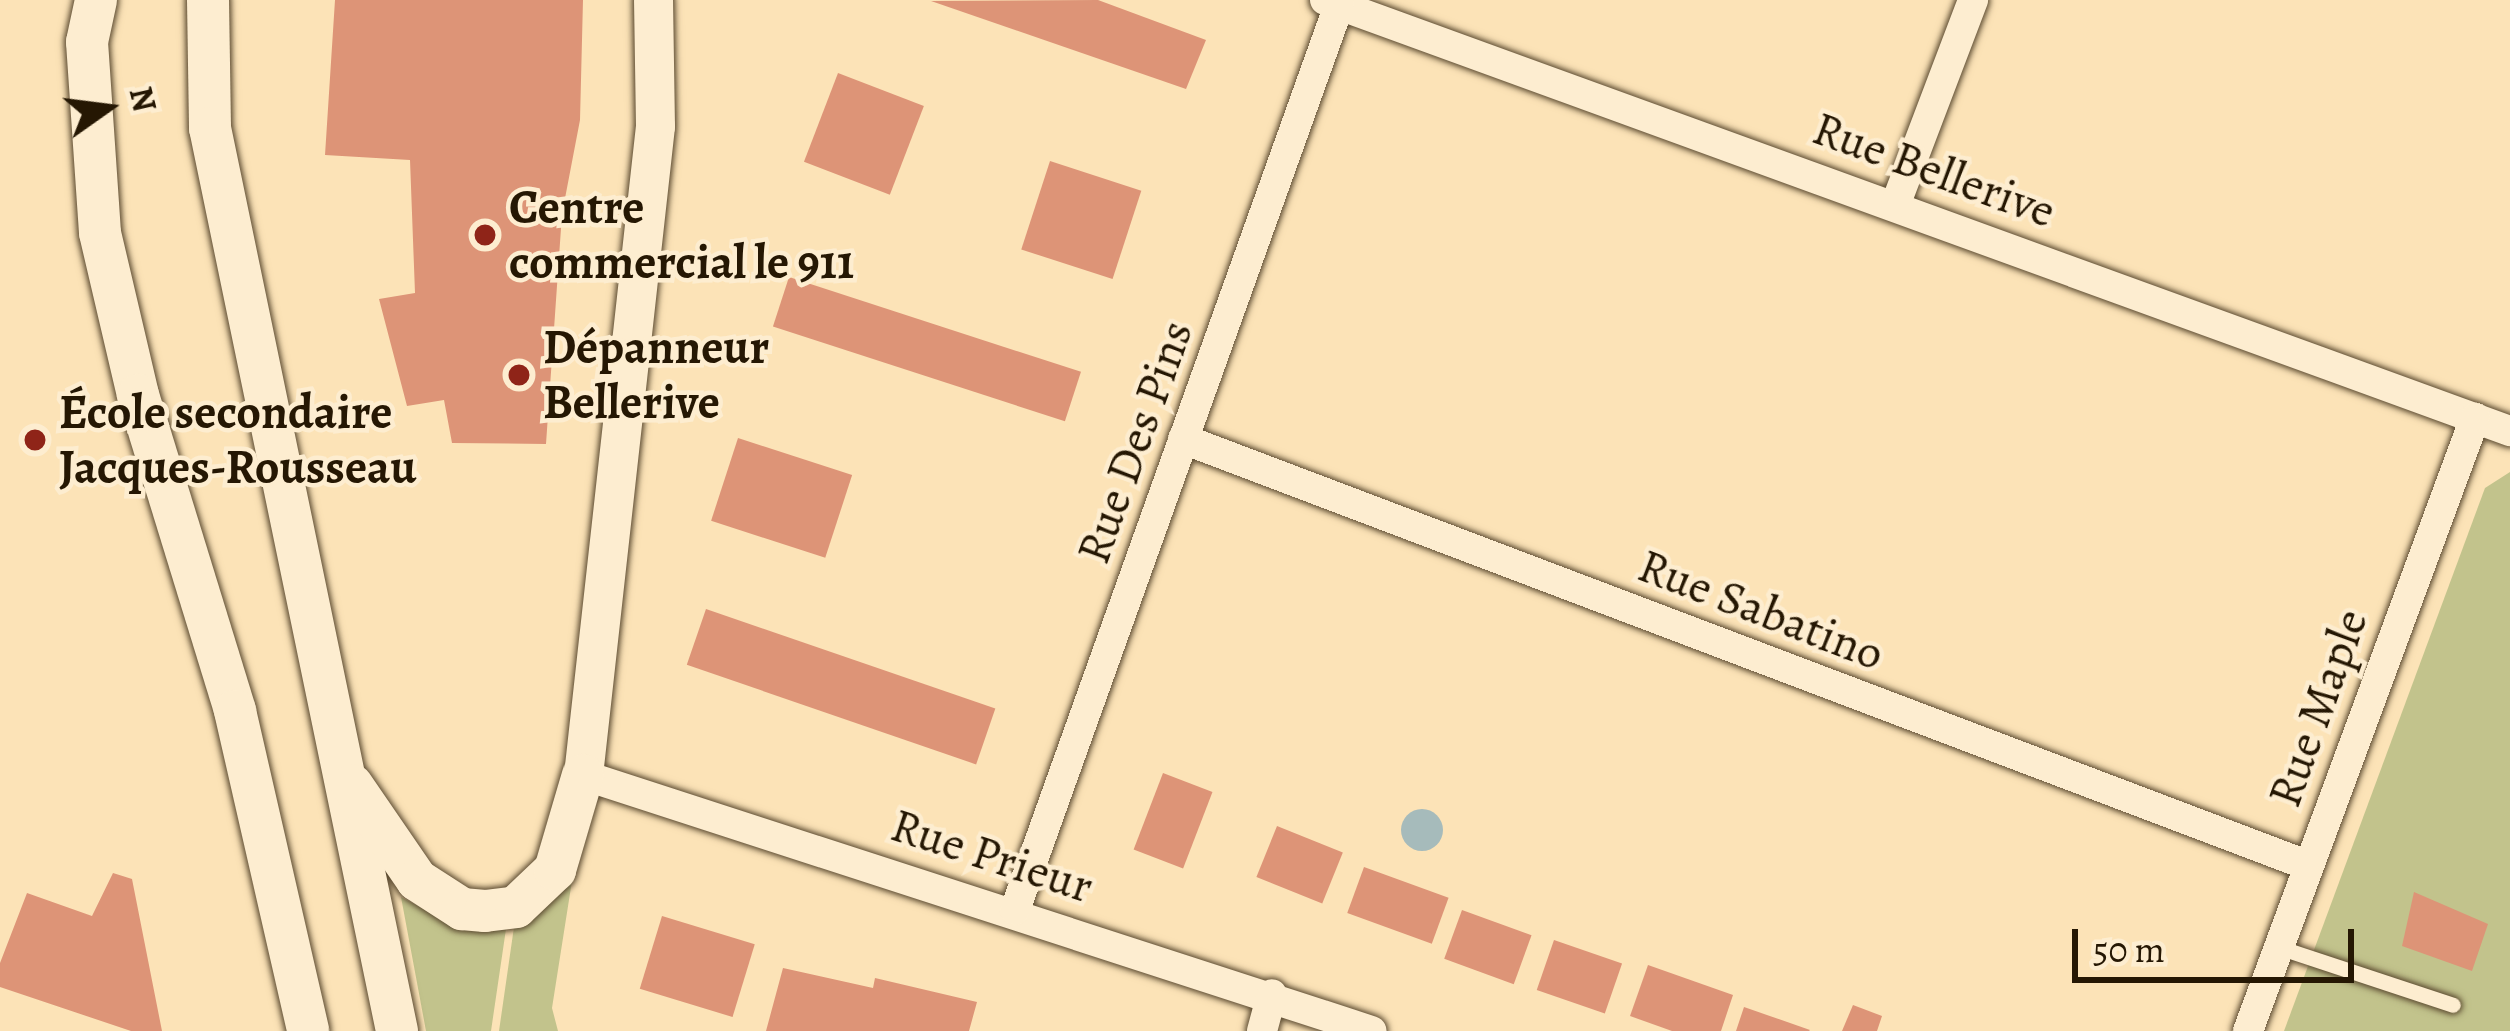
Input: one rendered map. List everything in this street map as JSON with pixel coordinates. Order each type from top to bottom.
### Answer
[{"type":"main road","points":[[96,0],[87,42],[100,233],[138,395],[235,711],[308,1031]]},
{"type":"main road","points":[[208,0],[210,128],[336,759],[397,1031]]},
{"type":"main road","points":[[336,759],[417,880],[462,909],[484,911],[516,907],[556,870],[583,775]]},
{"type":"street","points":[[583,775],[655,126],[653,0]]},
{"type":"street","points":[[1896,203],[1973,0]]},
{"type":"street","name":"Rue Bellerive","points":[[1332,2],[1896,203],[2510,431]]},
{"type":"street","name":"Rue Des Pins","points":[[1015,910],[1332,2]]},
{"type":"street","name":"Rue Maple","points":[[2248,1031],[2475,418]]},
{"type":"street","name":"Rue Sabatino","points":[[1183,439],[2307,865]]},
{"type":"street","name":"Rue Prieur","points":[[583,775],[1015,910],[1372,1031]]},
{"type":"street","points":[[1262,1031],[1272,994]]},
{"type":"lane","points":[[2278,947],[2453,1005]]},
{"type":"green space","points":[[2510,472],[2510,1031],[2284,1031],[2485,488]]},
{"type":"green space","points":[[577,849],[552,1008],[558,1031],[499,1031],[514,927]]},
{"type":"green space","points":[[401,897],[461,929],[506,929],[491,1031],[426,1031]]},
{"type":"shaded area","points":[[1422,809],[1437,815],[1443,830],[1437,845],[1422,851],[1407,845],[1401,830],[1407,815]]},
{"type":"building","name":"Centre commercial le 911","points":[[335,0],[583,0],[580,120],[562,214],[546,444],[452,443],[444,400],[407,406],[379,299],[415,293],[410,160],[325,155]]},
{"type":"building","points":[[1098,0],[1206,40],[1186,89],[931,1]]},
{"type":"building","points":[[838,73],[924,106],[890,195],[804,162]]},
{"type":"building","points":[[1050,161],[1141,191],[1113,279],[1021,249]]},
{"type":"building","points":[[789,277],[1081,372],[1065,421],[773,326]]},
{"type":"building","points":[[738,438],[852,475],[825,558],[711,521]]},
{"type":"building","points":[[706,609],[995,709],[976,764],[687,665]]},
{"type":"building","points":[[1163,773],[1212,792],[1183,869],[1134,850]]},
{"type":"building","points":[[1277,826],[1343,853],[1322,904],[1256,877]]},
{"type":"building","points":[[1364,867],[1449,898],[1432,944],[1347,913]]},
{"type":"building","points":[[113,873],[132,879],[162,1031],[131,1031],[0,987],[0,963],[27,893],[92,916]]},
{"type":"building","points":[[2414,892],[2488,924],[2472,971],[2402,946]]},
{"type":"building","points":[[1462,910],[1532,935],[1514,984],[1444,959]]},
{"type":"building","points":[[662,916],[755,944],[733,1017],[640,989]]},
{"type":"building","points":[[1554,940],[1622,963],[1605,1014],[1537,990]]},
{"type":"building","points":[[1648,965],[1733,995],[1721,1031],[1672,1031],[1630,1016]]},
{"type":"building","points":[[783,968],[873,988],[875,978],[977,1002],[969,1031],[766,1031]]},
{"type":"building","points":[[1853,1005],[1882,1016],[1877,1031],[1842,1031]]},
{"type":"building","points":[[1744,1007],[1810,1030],[1736,1031]]},
{"type":"place","name":"Centre commercial le 911","points":[[485,235]]},
{"type":"place","name":"Dépanneur Bellerive","points":[[519,375]]},
{"type":"place","name":"École secondaire Jacques-Rousseau","points":[[35,440]]}]
